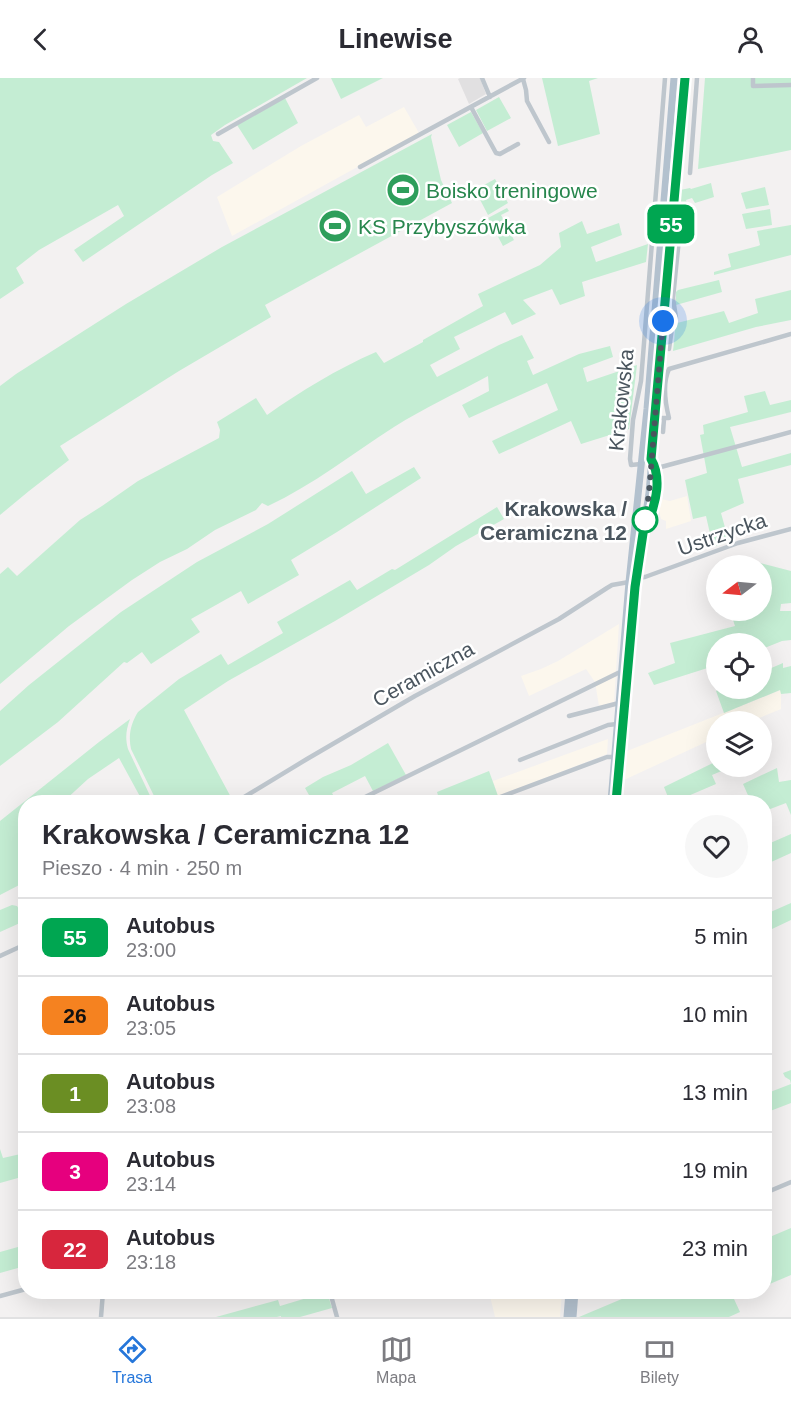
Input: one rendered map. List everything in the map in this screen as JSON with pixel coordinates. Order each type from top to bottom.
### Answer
[{"type":"main road","name":"Krakowska","points":[[612,795],[674,78]]},
{"type":"main road","name":"Krakowska","points":[[617,795],[637,578],[646,515],[684,78]]},
{"type":"main road","points":[[567,1317],[568,1299]]},
{"type":"main road","points":[[573,1317],[574,1299]]},
{"type":"street","points":[[218,134],[317,78]]},
{"type":"street","points":[[482,78],[490,97]]},
{"type":"street","points":[[360,167],[524,78],[527,101],[549,142]]},
{"type":"street","name":"Krakowska","points":[[641,464],[631,465],[630,459],[633,420],[641,381],[665,78]]},
{"type":"street","points":[[690,173],[697,78]]},
{"type":"street","points":[[753,78],[753,86],[791,85]]},
{"type":"street","points":[[471,107],[496,153],[500,154],[518,144]]},
{"type":"street","name":"Krakowska","points":[[669,349],[676,318],[673,298],[682,209]]},
{"type":"street","points":[[663,321],[674,321]]},
{"type":"street","name":"Krakowska","points":[[654,418],[669,418],[665,395],[666,374],[669,369],[791,333]]},
{"type":"street","points":[[663,419],[663,432]]},
{"type":"street","points":[[657,471],[661,466],[791,432]]},
{"type":"street","name":"Ustrzycka","points":[[629,582],[738,543],[791,529]]},
{"type":"street","name":"Ceramiczna","points":[[248,795],[415,696],[559,619],[607,588],[629,582]]},
{"type":"street","points":[[368,795],[621,672]]},
{"type":"street","points":[[569,716],[619,703]]},
{"type":"street","points":[[520,760],[608,725],[617,724]]},
{"type":"street","points":[[506,795],[607,757],[615,757]]},
{"type":"street","points":[[0,956],[18,948]]},
{"type":"street","points":[[772,1190],[791,1182]]},
{"type":"street","points":[[0,1296],[18,1291]]},
{"type":"street","points":[[101,1317],[102,1299]]},
{"type":"street","points":[[332,1299],[338,1317]]},
{"type":"shaded area","points":[[480,78],[486,94],[469,104],[458,79]]},
{"type":"shaded area","points":[[404,107],[419,133],[232,236],[217,197],[301,146],[359,115],[366,127]]},
{"type":"shaded area","points":[[687,496],[691,521],[666,529],[666,521],[661,519],[660,515],[661,499],[670,501]]},
{"type":"shaded area","points":[[619,624],[614,702],[599,706],[595,682],[586,669],[529,696],[521,676],[558,661]]},
{"type":"shaded area","points":[[781,690],[781,709],[772,713],[728,711],[758,699],[772,699],[772,694]]},
{"type":"shaded area","points":[[706,720],[706,742],[624,780],[627,751]]},
{"type":"shaded area","points":[[608,739],[607,754],[501,795],[498,795],[493,781]]},
{"type":"shaded area","points":[[491,1299],[561,1299],[560,1317],[495,1317]]},
{"type":"green space","points":[[0,78],[307,78],[211,135],[213,141],[219,142],[233,163],[83,262],[74,250],[124,216],[118,205],[39,250],[16,268],[24,283],[0,299]]},
{"type":"green space","points":[[331,78],[383,78],[341,99]]},
{"type":"green space","points":[[542,78],[598,78],[589,81],[600,134],[558,146]]},
{"type":"green space","points":[[705,78],[791,78],[791,150],[698,169]]},
{"type":"green space","points":[[499,97],[511,118],[487,131],[476,110]]},
{"type":"green space","points":[[285,98],[298,123],[253,150],[237,125]]},
{"type":"green space","points":[[471,112],[483,133],[459,147],[447,125]]},
{"type":"green space","points":[[432,134],[441,180],[452,203],[265,305],[271,317],[179,371],[60,446],[69,460],[0,515],[0,386],[126,304],[222,247]]},
{"type":"green space","points":[[495,179],[508,203],[488,215],[475,190]]},
{"type":"green space","points":[[711,183],[714,197],[695,203],[692,198],[686,200],[687,204],[680,206],[680,190]]},
{"type":"green space","points":[[765,187],[769,205],[746,209],[741,193]]},
{"type":"green space","points":[[507,208],[509,211],[501,215],[514,240],[503,246],[488,218]]},
{"type":"green space","points":[[770,209],[772,225],[746,229],[742,214]]},
{"type":"green space","points":[[582,221],[587,234],[619,223],[622,235],[591,247],[596,262],[648,244],[646,262],[582,282],[585,296],[560,305],[552,289],[523,300],[536,314],[512,325],[505,312],[454,337],[460,349],[430,365],[437,377],[522,335],[534,358],[527,361],[533,375],[579,354],[610,346],[613,357],[583,368],[587,382],[637,365],[629,429],[581,444],[571,421],[499,454],[492,441],[558,410],[547,383],[469,418],[462,405],[489,391],[488,376],[405,420],[301,489],[268,506],[262,503],[256,510],[215,530],[187,549],[160,562],[69,626],[0,684],[0,574],[8,567],[17,576],[80,520],[138,481],[219,438],[220,430],[217,422],[256,398],[267,415],[306,389],[347,366],[376,352],[384,363],[483,306],[478,294],[540,265],[561,247],[559,233]]},
{"type":"green space","points":[[791,225],[791,255],[714,275],[714,272],[731,267],[728,254],[760,245],[757,231]]},
{"type":"green space","points":[[719,280],[722,292],[676,305],[678,290]]},
{"type":"green space","points":[[791,290],[791,320],[756,327],[673,351],[677,323],[724,311],[729,323],[758,313],[755,299]]},
{"type":"green space","points":[[765,391],[770,405],[791,400],[791,412],[730,427],[742,467],[791,453],[791,465],[738,479],[744,503],[721,513],[729,542],[713,547],[706,516],[693,519],[685,480],[707,473],[700,435],[704,434],[703,425],[748,412],[744,396]]},
{"type":"green space","points":[[414,467],[421,478],[291,560],[299,575],[248,604],[241,591],[191,619],[200,632],[151,664],[142,652],[127,663],[124,662],[58,722],[0,766],[0,711],[121,612],[197,562],[268,524],[352,471],[366,494]]},
{"type":"green space","points":[[497,507],[504,519],[335,621],[228,681],[184,710],[230,795],[154,795],[131,749],[131,729],[138,712],[179,679],[221,654],[228,665],[283,633],[277,622],[350,580],[357,590],[392,569],[395,570]]},
{"type":"green space","points":[[772,566],[791,571],[791,603],[781,604],[780,611],[791,611],[791,640],[772,645],[772,633],[708,633],[735,626],[733,621],[772,621]]},
{"type":"green space","points":[[706,634],[706,668],[654,685],[648,673],[675,663],[670,643]]},
{"type":"green space","points":[[783,663],[783,668],[791,666],[791,693],[781,694],[780,690],[772,693],[772,668]]},
{"type":"green space","points":[[719,699],[758,699],[729,711],[723,711]]},
{"type":"green space","points":[[130,719],[126,734],[128,749],[150,795],[139,795],[119,758],[88,779],[71,795],[33,795]]},
{"type":"green space","points":[[388,743],[406,775],[373,791],[365,776],[332,793],[333,795],[309,795],[305,788]]},
{"type":"green space","points":[[706,766],[706,777],[713,777],[716,784],[690,795],[667,795],[664,787]]},
{"type":"green space","points":[[777,768],[779,782],[791,780],[791,815],[786,803],[772,808],[772,795],[748,795],[743,784],[758,777],[772,777],[772,770]]},
{"type":"green space","points":[[489,771],[498,795],[438,795],[437,792]]},
{"type":"green space","points":[[18,807],[18,886],[0,895],[0,821]]},
{"type":"green space","points":[[791,834],[791,853],[772,862],[772,842]]},
{"type":"green space","points":[[791,903],[791,920],[772,929],[772,911]]},
{"type":"green space","points":[[12,905],[17,906],[18,924],[0,932],[0,910]]},
{"type":"green space","points":[[791,1070],[791,1084],[783,1073]]},
{"type":"green space","points":[[791,1084],[791,1103],[772,1110],[772,1091]]},
{"type":"green space","points":[[0,1149],[3,1158],[18,1155],[18,1178],[0,1183]]},
{"type":"green space","points":[[791,1228],[791,1275],[772,1283],[772,1236]]},
{"type":"green space","points":[[18,1247],[18,1268],[0,1273],[0,1252]]},
{"type":"green space","points":[[304,1299],[329,1299],[332,1308],[300,1317],[216,1317],[278,1300],[280,1306]]},
{"type":"green space","points":[[622,1299],[734,1299],[740,1312],[729,1317],[579,1317]]},
{"type":"bus line","name":"55","points":[[617,795],[635,587],[645,520],[649,520],[654,507],[657,487],[657,471],[651,459],[685,78]]},
{"type":"place","name":"Boisko treningowe","points":[[403,190]]},
{"type":"place","name":"KS Przybyszówka","points":[[335,226]]},
{"type":"place","name":"Krakowska / Ceramiczna 12","points":[[645,520]]},
{"type":"route","points":[[645,520],[663,321]]}]
